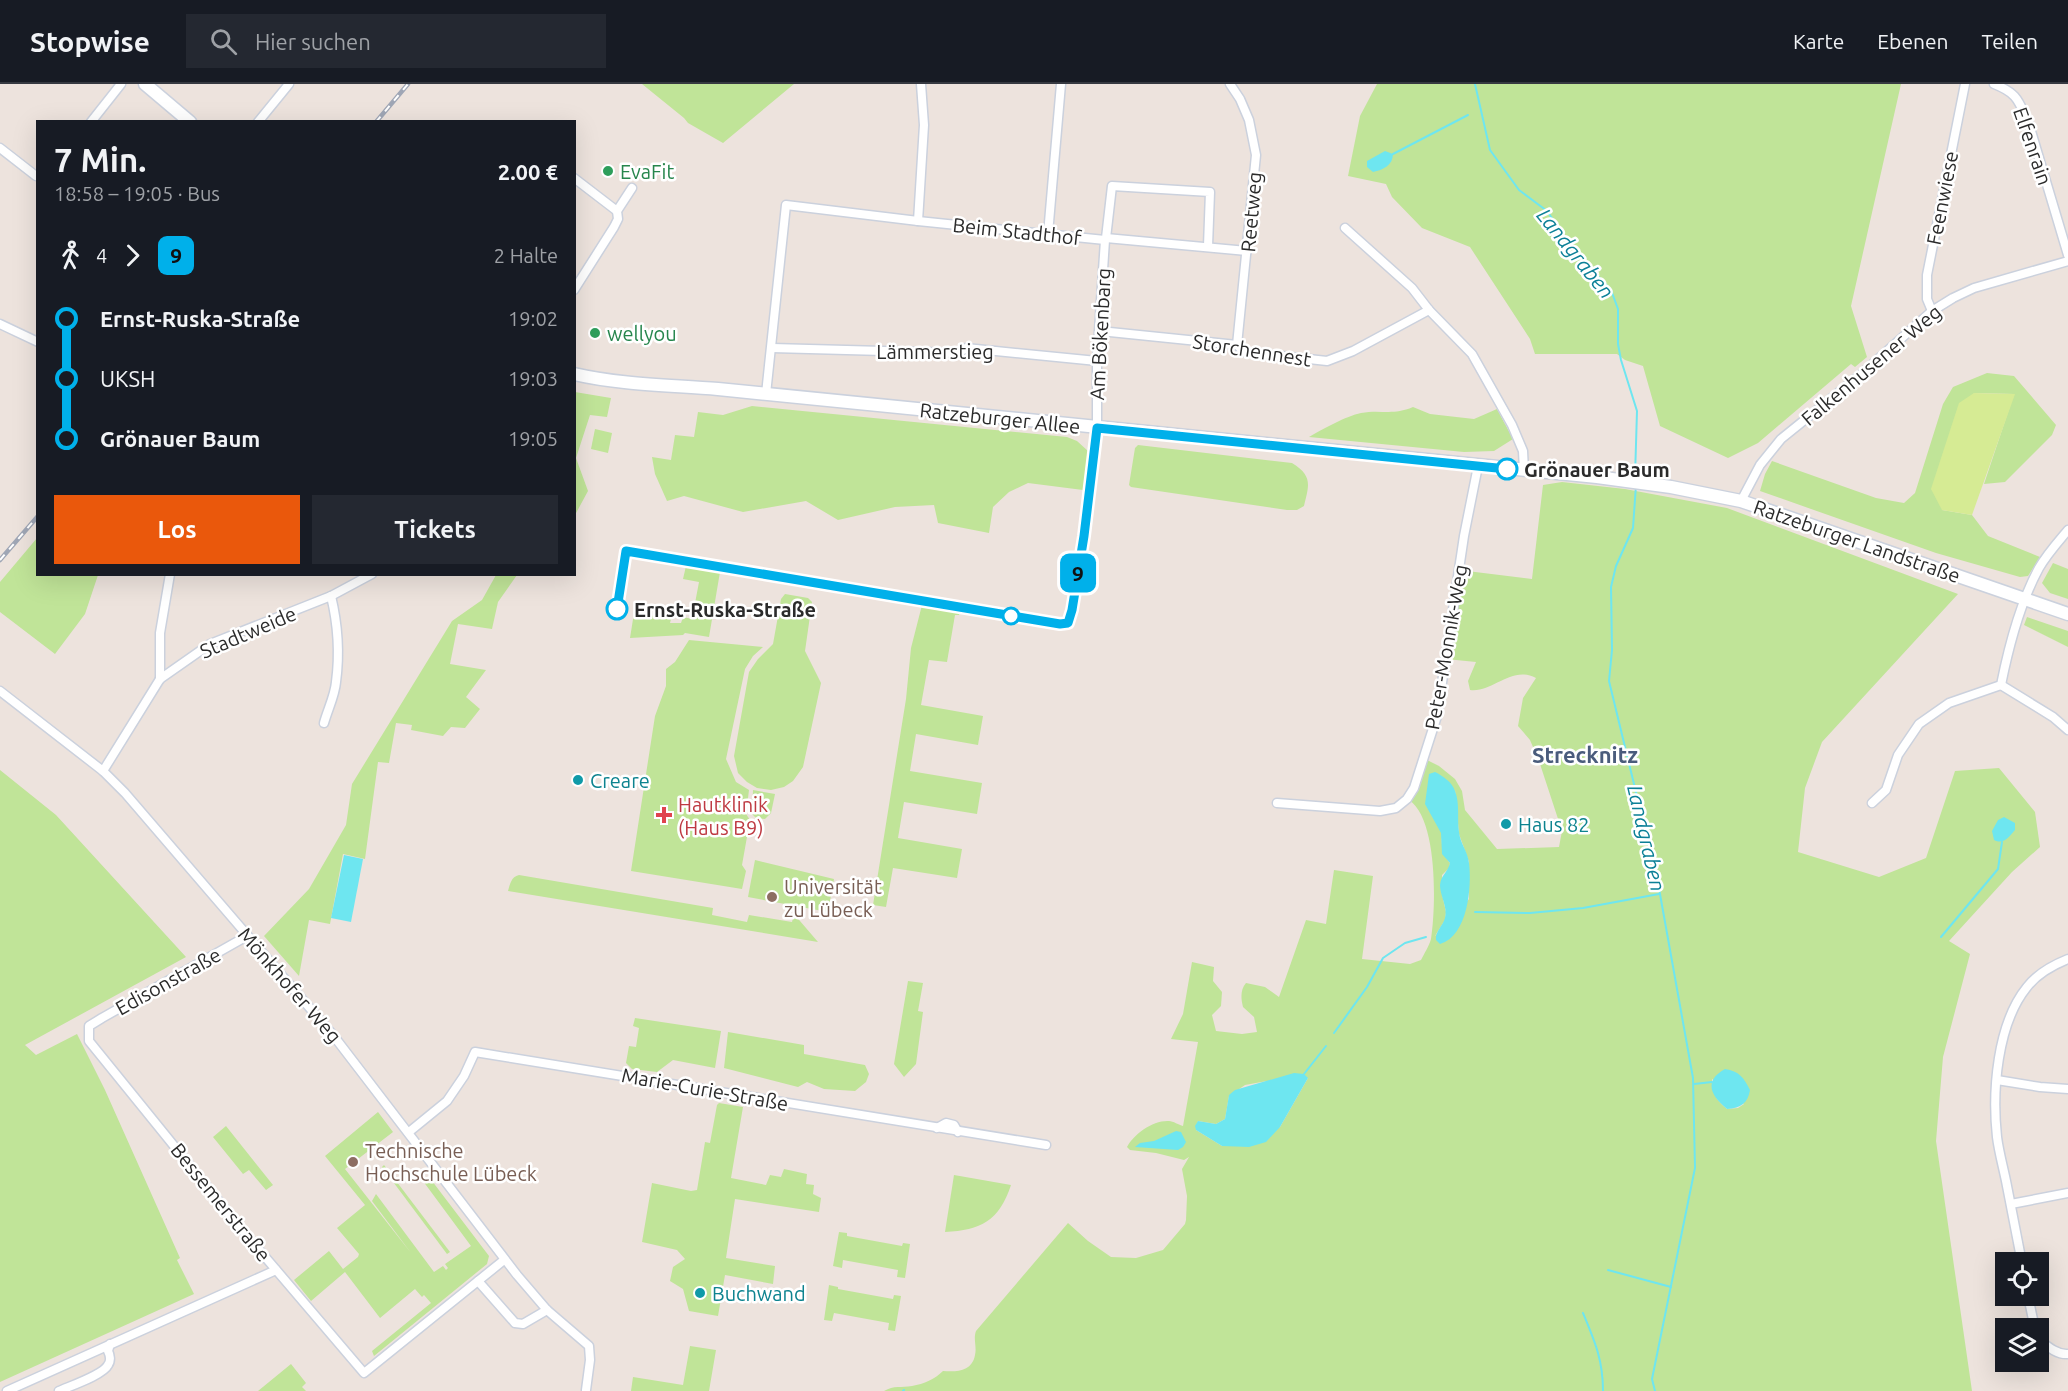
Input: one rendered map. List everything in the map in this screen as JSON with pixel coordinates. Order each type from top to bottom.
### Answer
[{"type":"main road","points":[[145,84],[188,120]]},
{"type":"main road","name":"Ratzeburger Allee","points":[[576,374],[629,383],[718,389],[1641,483]]},
{"type":"main road","name":"Ratzeburger Landstraße","points":[[1641,483],[1724,496],[1741,501],[2068,614]]},
{"type":"street","points":[[93,120],[121,84]]},
{"type":"street","points":[[260,120],[289,84]]},
{"type":"street","points":[[918,221],[924,125],[921,84]]},
{"type":"street","points":[[1048,234],[1061,84]]},
{"type":"street","name":"Reetweg","points":[[1230,84],[1240,99],[1249,120],[1256,155],[1237,345]]},
{"type":"street","name":"Feenwiese","points":[[1932,311],[1927,299],[1927,275],[1965,84]]},
{"type":"street","name":"Elfenrain","points":[[1994,84],[2009,90],[2019,101],[2028,121],[2068,255]]},
{"type":"street","points":[[0,148],[36,176]]},
{"type":"street","points":[[576,180],[617,211]]},
{"type":"street","name":"Am Bökenbarg","points":[[1097,428],[1098,362],[1112,186],[1210,192],[1208,246]]},
{"type":"street","points":[[576,287],[618,219],[617,211],[632,188]]},
{"type":"street","name":"Beim Stadthof","points":[[772,348],[786,205],[1048,234],[1248,251]]},
{"type":"street","points":[[1345,228],[1412,288],[1429,310],[1472,354],[1508,417],[1523,454],[1524,471]]},
{"type":"street","name":"Falkenhusener Weg","points":[[1741,501],[1760,465],[1782,439],[1859,376],[1932,311],[1974,288],[2068,261]]},
{"type":"street","name":"Storchennest","points":[[1100,331],[1237,345],[1244,352],[1327,361],[1353,351],[1429,310]]},
{"type":"street","points":[[0,324],[36,341]]},
{"type":"street","points":[[766,394],[772,348]]},
{"type":"street","name":"Lämmerstieg","points":[[772,348],[958,353],[966,348],[1098,362]]},
{"type":"street","name":"Peter-Monnik-Weg","points":[[1277,803],[1380,811],[1396,808],[1407,799],[1414,788],[1437,716],[1464,536],[1478,466]]},
{"type":"street","points":[[2001,685],[2006,660],[2025,599],[2044,561],[2068,530]]},
{"type":"street","points":[[160,679],[160,633],[170,576]]},
{"type":"street","name":"Stadtweide","points":[[103,771],[160,679],[210,644],[331,596],[368,576]]},
{"type":"street","points":[[324,723],[336,683],[338,648],[337,619],[331,596]]},
{"type":"street","points":[[2001,685],[2053,717],[2068,730]]},
{"type":"street","points":[[1872,803],[1886,790],[1898,755],[1919,724],[1949,703],[2001,685]]},
{"type":"street","name":"Mönkhofer Weg","points":[[0,692],[103,771],[151,822],[333,1035],[409,1132],[504,1260],[547,1310],[589,1346],[590,1360],[586,1390]]},
{"type":"street","name":"Edisonstraße","points":[[89,1026],[247,936]]},
{"type":"street","points":[[2020,1252],[1997,1138],[1996,1080],[2006,1028],[2014,1008],[2027,987],[2038,976],[2068,959]]},
{"type":"street","name":"Bessemerstraße","points":[[89,1026],[89,1041],[361,1371],[364,1372],[478,1281]]},
{"type":"street","name":"Marie-Curie-Straße","points":[[409,1132],[447,1101],[464,1076],[475,1052],[1046,1145]]},
{"type":"street","points":[[1996,1080],[2068,1089]]},
{"type":"street","points":[[2011,1204],[2068,1193]]},
{"type":"street","points":[[504,1260],[478,1281],[515,1323],[523,1324],[547,1310]]},
{"type":"street","points":[[7,1391],[276,1270]]},
{"type":"street","points":[[59,1391],[108,1366],[110,1344]]},
{"type":"street","points":[[2049,1348],[2064,1355],[2068,1354]]},
{"type":"green space","points":[[642,84],[794,84],[723,143],[688,123]]},
{"type":"green space","points":[[1377,84],[1901,84],[1851,306],[1867,357],[1855,367],[1851,364],[1758,443],[1728,458],[1660,426],[1643,366],[1625,360],[1617,354],[1535,354],[1530,339],[1470,247],[1422,228],[1392,197],[1386,184],[1348,176],[1360,116]]},
{"type":"green space","points":[[1987,373],[2014,376],[2056,425],[2052,435],[2005,482],[1984,484],[2014,394],[1974,393],[1942,510],[1972,515],[1988,536],[2040,557],[2028,576],[2020,577],[1936,553],[1760,491],[1772,461],[1876,498],[1904,503],[1915,493],[1943,404],[1953,387]]},
{"type":"green space","points":[[576,392],[611,398],[607,417],[590,415],[576,458]]},
{"type":"green space","points":[[1974,393],[2015,394],[1972,515],[1942,510],[1931,489],[1959,403]]},
{"type":"green space","points":[[752,406],[1067,437],[1077,441],[1088,451],[1083,490],[1028,483],[1009,492],[993,507],[989,533],[938,523],[934,505],[895,507],[838,520],[806,501],[743,512],[684,496],[667,501],[655,474],[652,457],[671,460],[675,435],[694,437],[698,412],[723,415]]},
{"type":"green space","points":[[1413,407],[1430,414],[1474,419],[1497,409],[1513,439],[1494,451],[1464,452],[1309,437],[1355,415],[1368,412],[1393,412]]},
{"type":"green space","points":[[595,429],[612,433],[608,453],[591,449]]},
{"type":"green space","points":[[1138,445],[1292,463],[1303,472],[1308,482],[1304,506],[1297,510],[1287,510],[1131,487],[1129,485],[1135,448]]},
{"type":"green space","points":[[576,458],[588,491],[576,513]]},
{"type":"green space","points":[[1562,482],[1625,489],[1727,508],[1958,594],[1822,742],[1805,788],[1798,852],[1879,877],[1926,858],[1955,771],[1999,768],[2035,812],[2040,847],[2012,872],[1949,941],[1970,954],[1943,1057],[1936,1141],[1972,1391],[884,1391],[894,1387],[921,1384],[933,1379],[943,1371],[963,1370],[971,1365],[975,1352],[976,1331],[1068,1223],[1111,1257],[1136,1258],[1163,1250],[1185,1224],[1187,1196],[1182,1169],[1189,1157],[1184,1160],[1130,1150],[1127,1147],[1139,1133],[1151,1125],[1171,1121],[1183,1126],[1198,1042],[1171,1039],[1183,1014],[1192,962],[1214,967],[1213,981],[1222,992],[1221,1006],[1212,1015],[1216,1031],[1242,1034],[1257,1032],[1254,1017],[1243,1007],[1244,986],[1246,983],[1265,987],[1279,997],[1306,920],[1326,924],[1334,870],[1373,876],[1362,959],[1410,964],[1421,960],[1431,939],[1433,925],[1433,865],[1425,825],[1418,810],[1409,800],[1425,759],[1439,766],[1455,779],[1462,791],[1465,810],[1497,849],[1559,847],[1562,831],[1539,761],[1530,740],[1518,726],[1523,698],[1536,678],[1518,675],[1486,688],[1470,690],[1468,681],[1476,662],[1446,659],[1459,570],[1532,579],[1543,485]],"holes":[[[1455,790],[1459,834],[1469,862],[1469,899],[1435,936],[1445,920],[1442,875],[1449,868],[1450,863],[1442,846],[1442,837]],[[1308,1078],[1280,1127],[1222,1146],[1196,1130],[1198,1121],[1216,1124],[1225,1119],[1229,1096],[1245,1085]],[[1712,1079],[1744,1104],[1738,1108],[1727,1109],[1715,1096]]]},
{"type":"green space","points":[[36,539],[36,576],[98,576],[85,614],[55,654],[0,612],[0,582]]},
{"type":"green space","points":[[2053,563],[2068,569],[2068,599],[2050,593],[2042,583]]},
{"type":"green space","points":[[686,566],[720,572],[709,637],[685,633],[683,635],[630,638],[634,613],[637,609],[641,614],[645,612],[655,617],[662,612],[672,615],[670,623],[681,623],[683,617],[692,619],[699,582],[683,579]]},
{"type":"green space","points":[[495,576],[516,576],[498,602],[492,629],[458,624],[450,664],[486,670],[466,697],[480,709],[465,728],[451,727],[443,736],[411,730],[412,725],[396,723],[389,763],[378,762],[365,859],[343,854],[330,924],[309,920],[299,976],[264,936],[309,889],[346,825],[352,784],[452,621],[482,600]]},
{"type":"green space","points":[[785,594],[808,598],[812,602],[805,651],[821,683],[803,767],[793,781],[784,787],[771,790],[757,788],[747,782],[738,773],[734,756],[749,672],[773,644],[781,599]]},
{"type":"green space","points":[[922,605],[960,611],[959,615],[955,615],[947,662],[929,660],[921,705],[983,716],[978,745],[916,734],[910,771],[982,783],[977,814],[904,802],[898,838],[962,849],[957,878],[893,868],[886,907],[873,905],[906,699],[911,648]]},
{"type":"green space","points":[[2027,617],[2068,631],[2068,647],[2024,625]]},
{"type":"green space","points":[[689,640],[763,647],[753,656],[745,669],[726,759],[736,782],[749,790],[746,814],[750,820],[742,865],[746,871],[742,889],[631,871],[655,716],[666,686],[666,669],[675,662]]},
{"type":"green space","points":[[0,770],[56,815],[186,957],[25,1045],[36,1055],[77,1034],[105,1090],[180,1258],[177,1260],[194,1294],[0,1382]]},
{"type":"green space","points":[[753,790],[775,794],[771,813],[765,819],[756,818],[752,814]]},
{"type":"green space","points":[[755,860],[834,879],[828,912],[748,897]]},
{"type":"green space","points":[[519,875],[713,908],[712,915],[747,922],[749,915],[792,922],[794,914],[818,942],[508,891],[510,883]]},
{"type":"green space","points":[[908,981],[923,983],[918,1011],[923,1012],[916,1064],[904,1077],[894,1064]]},
{"type":"green space","points":[[635,1018],[721,1031],[715,1068],[673,1060],[657,1072],[632,1069],[626,1063],[629,1046],[636,1047],[639,1028],[633,1026]]},
{"type":"green space","points":[[728,1032],[804,1045],[804,1054],[865,1065],[869,1074],[866,1082],[855,1091],[824,1089],[807,1082],[798,1087],[724,1068]]},
{"type":"green space","points":[[719,1103],[743,1107],[731,1178],[766,1185],[770,1175],[781,1177],[784,1169],[807,1174],[806,1184],[814,1185],[813,1194],[821,1198],[819,1212],[735,1199],[726,1258],[775,1266],[773,1284],[725,1275],[718,1316],[689,1311],[683,1289],[670,1281],[673,1267],[685,1259],[677,1250],[642,1242],[652,1183],[691,1191],[697,1190],[705,1142],[710,1143]]},
{"type":"green space","points":[[378,1112],[393,1132],[345,1169],[411,1253],[372,1201],[376,1194],[434,1272],[443,1266],[446,1270],[448,1268],[445,1264],[471,1246],[423,1181],[429,1177],[489,1256],[487,1264],[374,1356],[372,1351],[431,1303],[424,1295],[422,1297],[415,1289],[380,1318],[345,1272],[311,1301],[294,1280],[329,1251],[343,1269],[358,1257],[359,1254],[337,1228],[365,1205],[325,1156]]},
{"type":"green space","points":[[226,1126],[273,1185],[266,1190],[249,1170],[243,1174],[213,1137]]},
{"type":"green space","points":[[384,1165],[450,1252],[447,1254],[382,1167]]},
{"type":"green space","points":[[954,1175],[1011,1185],[1001,1207],[987,1221],[969,1229],[945,1232]]},
{"type":"green space","points":[[839,1232],[847,1233],[847,1236],[902,1246],[903,1243],[910,1244],[905,1278],[897,1277],[898,1270],[843,1260],[842,1268],[833,1266]]},
{"type":"green space","points":[[829,1285],[838,1287],[838,1289],[893,1299],[894,1295],[901,1296],[895,1331],[888,1330],[889,1323],[834,1313],[832,1321],[824,1320]]},
{"type":"green space","points":[[690,1346],[716,1350],[709,1391],[631,1391],[633,1377],[683,1385]]},
{"type":"green space","points":[[291,1364],[306,1383],[302,1387],[306,1391],[258,1391]]},
{"type":"water","points":[[1385,151],[1393,154],[1393,158],[1384,168],[1373,172],[1367,167],[1367,161]]},
{"type":"water","points":[[1435,772],[1447,780],[1455,791],[1458,827],[1470,873],[1469,897],[1462,921],[1457,931],[1440,944],[1436,937],[1446,914],[1440,885],[1450,863],[1442,854],[1441,833],[1425,804],[1429,774]]},
{"type":"water","points":[[2004,817],[2015,823],[2015,830],[2001,842],[1994,840],[1992,831],[1998,820]]},
{"type":"water","points":[[344,855],[363,859],[351,922],[331,918]]},
{"type":"water","points":[[1725,1069],[1734,1071],[1740,1076],[1750,1090],[1743,1104],[1727,1109],[1717,1099],[1712,1089],[1714,1078]]},
{"type":"water","points":[[1294,1073],[1304,1074],[1308,1078],[1280,1127],[1266,1142],[1249,1147],[1222,1146],[1196,1130],[1195,1126],[1198,1121],[1216,1124],[1225,1119],[1229,1095],[1235,1090]]},
{"type":"water","points":[[1176,1131],[1181,1132],[1186,1142],[1178,1150],[1135,1147],[1140,1143],[1154,1141]]},
{"type":"waterway","name":"Landgraben","points":[[1475,84],[1490,150],[1519,190],[1547,211],[1576,253],[1611,290],[1618,309],[1618,344],[1621,360],[1637,411],[1635,477]]},
{"type":"waterway","points":[[1393,154],[1468,115]]},
{"type":"waterway","name":"Landgraben","points":[[1636,485],[1633,528],[1616,566],[1611,587],[1612,650],[1609,681],[1658,883],[1693,1078],[1695,1168],[1652,1379],[1655,1391]]},
{"type":"waterway","points":[[1941,937],[1998,869],[2002,842]]},
{"type":"waterway","points":[[1475,912],[1530,913],[1583,908],[1659,894]]},
{"type":"waterway","points":[[1334,1033],[1367,987],[1383,958],[1405,943],[1426,937]]},
{"type":"waterway","points":[[1304,1074],[1326,1046]]},
{"type":"waterway","points":[[1694,1084],[1712,1082]]},
{"type":"waterway","points":[[1608,1270],[1671,1287]]},
{"type":"waterway","points":[[1583,1313],[1600,1360],[1603,1391]]},
{"type":"railway","points":[[378,120],[408,84]]},
{"type":"railway","points":[[0,560],[36,518]]},
{"type":"bus line","name":"9","points":[[617,609],[626,551],[1007,616],[1060,624],[1068,623],[1084,536],[1097,428],[1507,469]]},
{"type":"place","name":"EvaFit","points":[[608,171]]},
{"type":"place","name":"wellyou","points":[[595,333]]},
{"type":"place","name":"Grönauer Baum","points":[[1507,469]]},
{"type":"place","name":"Ernst-Ruska-Straße","points":[[617,609]]},
{"type":"place","name":"Creare","points":[[578,780]]},
{"type":"place","name":"Hautklinik (Haus B9)","points":[[664,815]]},
{"type":"place","name":"Haus 82","points":[[1506,824]]},
{"type":"place","name":"Universität zu Lübeck","points":[[772,897]]},
{"type":"place","name":"Technische Hochschule Lübeck","points":[[353,1162]]},
{"type":"place","name":"Buchwand","points":[[700,1293]]},
{"type":"district","name":"Strecknitz","points":[[1585,754]]}]
